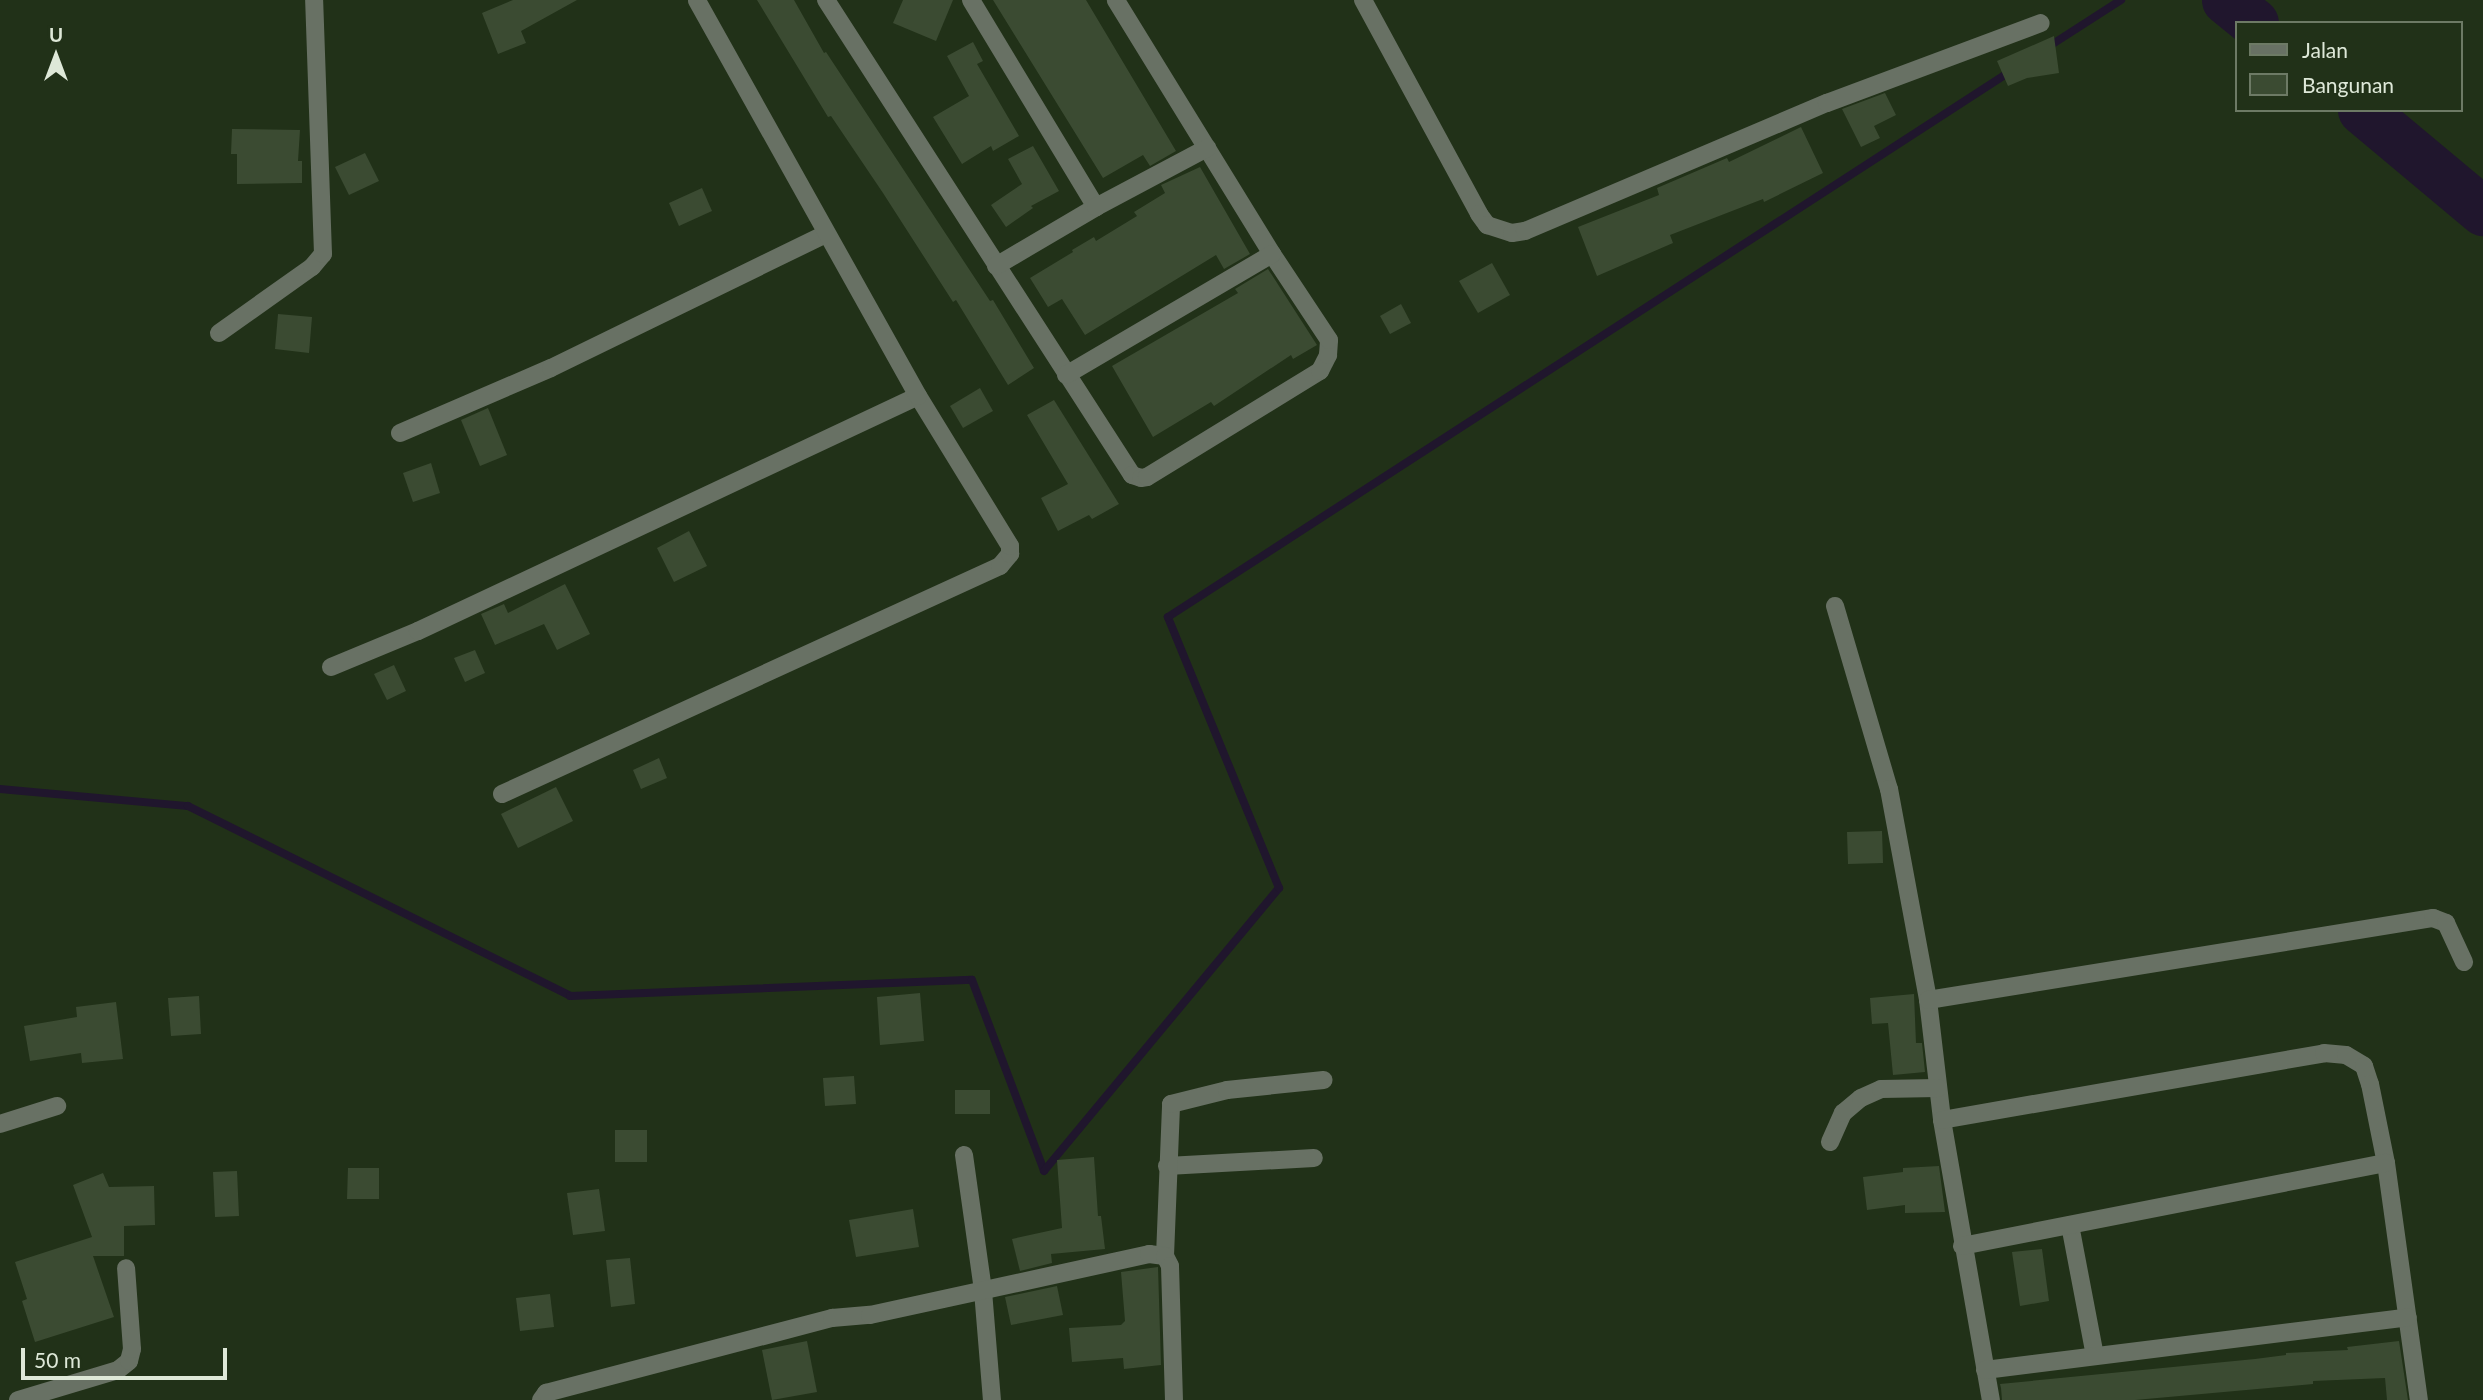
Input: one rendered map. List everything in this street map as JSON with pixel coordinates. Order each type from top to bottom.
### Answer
[{"type":"street","points":[[219,333],[312,267],[323,254],[314,0]]},
{"type":"street","points":[[502,794],[1007,561],[1010,547],[918,396],[697,0]]},
{"type":"street","points":[[826,0],[1132,475],[1147,477],[1320,371],[1328,355],[1329,340],[1272,254],[1116,0]]},
{"type":"street","points":[[971,0],[1096,207]]},
{"type":"street","points":[[1363,0],[1479,214],[1487,225],[1512,233],[1525,231],[1827,103],[2041,23]]},
{"type":"street","points":[[996,266],[1096,207],[1207,148]]},
{"type":"street","points":[[400,433],[551,368],[826,234]]},
{"type":"street","points":[[1066,374],[1272,254]]},
{"type":"street","points":[[331,667],[430,625],[918,396]]},
{"type":"street","points":[[1835,606],[1889,789],[1928,1000],[1942,1120],[1991,1400]]},
{"type":"street","points":[[1928,1000],[2433,918],[2446,923],[2463,962]]},
{"type":"street","points":[[1942,1120],[2324,1053],[2346,1055],[2364,1066],[2386,1163],[2419,1400]]},
{"type":"street","points":[[1174,1400],[1170,1266],[1165,1256],[1169,1110],[1176,1101],[1227,1090],[1323,1080]]},
{"type":"street","points":[[1830,1142],[1843,1113],[1861,1098],[1881,1089],[1938,1087]]},
{"type":"street","points":[[0,1124],[57,1106]]},
{"type":"street","points":[[964,1155],[983,1290],[992,1400]]},
{"type":"street","points":[[1167,1166],[1314,1158]]},
{"type":"street","points":[[1962,1246],[2386,1163]]},
{"type":"street","points":[[2070,1225],[2095,1356]]},
{"type":"street","points":[[541,1400],[546,1393],[832,1318],[870,1315],[1149,1254],[1165,1256]]},
{"type":"street","points":[[18,1400],[118,1370],[129,1361],[132,1349],[126,1268]]},
{"type":"street","points":[[1985,1370],[2408,1317]]},
{"type":"building","points":[[513,0],[577,0],[521,31],[526,43],[498,54],[482,13]]},
{"type":"building","points":[[757,0],[794,0],[824,53],[826,52],[990,301],[993,300],[1034,368],[1008,385],[956,300],[953,302],[831,116],[828,117]]},
{"type":"building","points":[[903,0],[953,0],[936,41],[893,23]]},
{"type":"building","points":[[993,0],[1086,0],[1176,151],[1150,166],[1143,155],[1103,178]]},
{"type":"building","points":[[2054,36],[2059,73],[2027,78],[2008,86],[1997,61]]},
{"type":"building","points":[[973,42],[983,61],[977,64],[1019,136],[993,151],[991,146],[962,164],[933,117],[969,96],[947,56]]},
{"type":"building","points":[[1885,93],[1896,115],[1874,126],[1880,138],[1861,147],[1842,109]]},
{"type":"building","points":[[1801,127],[1823,173],[1764,202],[1763,199],[1670,235],[1673,243],[1597,276],[1578,227],[1659,195],[1657,188],[1727,158],[1729,162]]},
{"type":"building","points":[[232,129],[300,130],[298,161],[302,161],[302,183],[237,184],[237,154],[231,154]]},
{"type":"building","points":[[1033,146],[1059,191],[1031,206],[1033,208],[1006,227],[991,205],[1022,184],[1008,159]]},
{"type":"building","points":[[365,153],[379,181],[349,195],[335,167]]},
{"type":"building","points":[[1200,167],[1250,254],[1224,269],[1216,255],[1085,335],[1062,299],[1048,307],[1030,278],[1094,237],[1096,241],[1137,216],[1134,212],[1165,193],[1161,185]]},
{"type":"building","points":[[702,188],[712,211],[679,226],[669,203]]},
{"type":"building","points":[[1492,263],[1510,295],[1478,313],[1459,281]]},
{"type":"building","points":[[1268,269],[1317,345],[1293,359],[1291,355],[1214,406],[1211,402],[1153,437],[1112,366],[1238,293],[1235,289]]},
{"type":"building","points":[[1401,304],[1411,323],[1390,334],[1380,316]]},
{"type":"building","points":[[278,314],[312,317],[309,353],[275,349]]},
{"type":"building","points":[[980,388],[993,411],[963,428],[950,406]]},
{"type":"building","points":[[1054,400],[1119,504],[1092,519],[1089,515],[1058,531],[1041,498],[1068,484],[1027,415]]},
{"type":"building","points":[[488,408],[507,455],[480,466],[461,420]]},
{"type":"building","points":[[431,463],[440,493],[413,502],[403,473]]},
{"type":"building","points":[[689,531],[707,566],[674,582],[657,548]]},
{"type":"building","points":[[565,584],[590,634],[557,650],[544,624],[495,645],[481,614],[504,604],[508,613]]},
{"type":"building","points":[[475,650],[485,673],[465,682],[454,658]]},
{"type":"building","points":[[394,665],[406,691],[387,700],[374,674]]},
{"type":"building","points":[[659,758],[667,778],[641,789],[633,770]]},
{"type":"building","points":[[556,787],[573,821],[518,848],[501,814]]},
{"type":"building","points":[[1882,831],[1883,863],[1848,864],[1847,832]]},
{"type":"building","points":[[920,993],[924,1041],[880,1045],[877,997]]},
{"type":"building","points":[[1914,994],[1916,1043],[1922,1043],[1925,1072],[1893,1075],[1888,1023],[1872,1024],[1870,998]]},
{"type":"building","points":[[199,996],[201,1034],[171,1036],[168,998]]},
{"type":"building","points":[[116,1002],[123,1059],[82,1063],[81,1053],[30,1061],[24,1026],[77,1017],[76,1007]]},
{"type":"building","points":[[854,1076],[856,1104],[825,1106],[823,1078]]},
{"type":"building","points":[[955,1090],[990,1090],[990,1114],[955,1114]]},
{"type":"building","points":[[615,1130],[647,1130],[647,1162],[615,1162]]},
{"type":"building","points":[[1094,1157],[1098,1216],[1101,1216],[1105,1249],[1051,1254],[1052,1263],[1020,1271],[1012,1239],[1062,1228],[1057,1160]]},
{"type":"building","points":[[1939,1166],[1945,1212],[1905,1213],[1905,1205],[1867,1210],[1863,1177],[1903,1172],[1903,1168]]},
{"type":"building","points":[[348,1168],[379,1168],[379,1199],[347,1199]]},
{"type":"building","points":[[237,1171],[239,1216],[215,1217],[213,1172]]},
{"type":"building","points":[[103,1173],[109,1187],[154,1186],[155,1225],[124,1226],[124,1256],[93,1256],[114,1317],[35,1342],[22,1301],[27,1299],[15,1262],[92,1237],[73,1185]]},
{"type":"building","points":[[599,1189],[605,1231],[573,1235],[567,1193]]},
{"type":"building","points":[[913,1209],[919,1247],[856,1257],[849,1220]]},
{"type":"building","points":[[2042,1249],[2049,1301],[2020,1306],[2012,1252]]},
{"type":"building","points":[[630,1258],[635,1304],[611,1307],[606,1260]]},
{"type":"building","points":[[1158,1267],[1161,1365],[1124,1369],[1123,1358],[1072,1362],[1069,1328],[1121,1325],[1125,1321],[1121,1272]]},
{"type":"building","points":[[1057,1286],[1063,1315],[1011,1325],[1005,1297]]},
{"type":"building","points":[[550,1294],[554,1327],[520,1331],[516,1298]]},
{"type":"building","points":[[807,1341],[817,1392],[772,1400],[762,1350]]},
{"type":"building","points":[[2399,1341],[2408,1400],[2387,1400],[2385,1378],[2313,1381],[2313,1384],[2135,1400],[2002,1400],[2000,1384],[2255,1359],[2286,1353],[2348,1350],[2347,1347]]},
{"type":"waterway","points":[[2048,47],[2121,0]]},
{"type":"waterway","points":[[2226,0],[2252,21]]},
{"type":"waterway","points":[[0,789],[188,806],[570,996],[972,980],[1044,1171],[1279,888],[1168,617],[2011,71]]},
{"type":"waterway","points":[[2364,112],[2483,211]]}]
